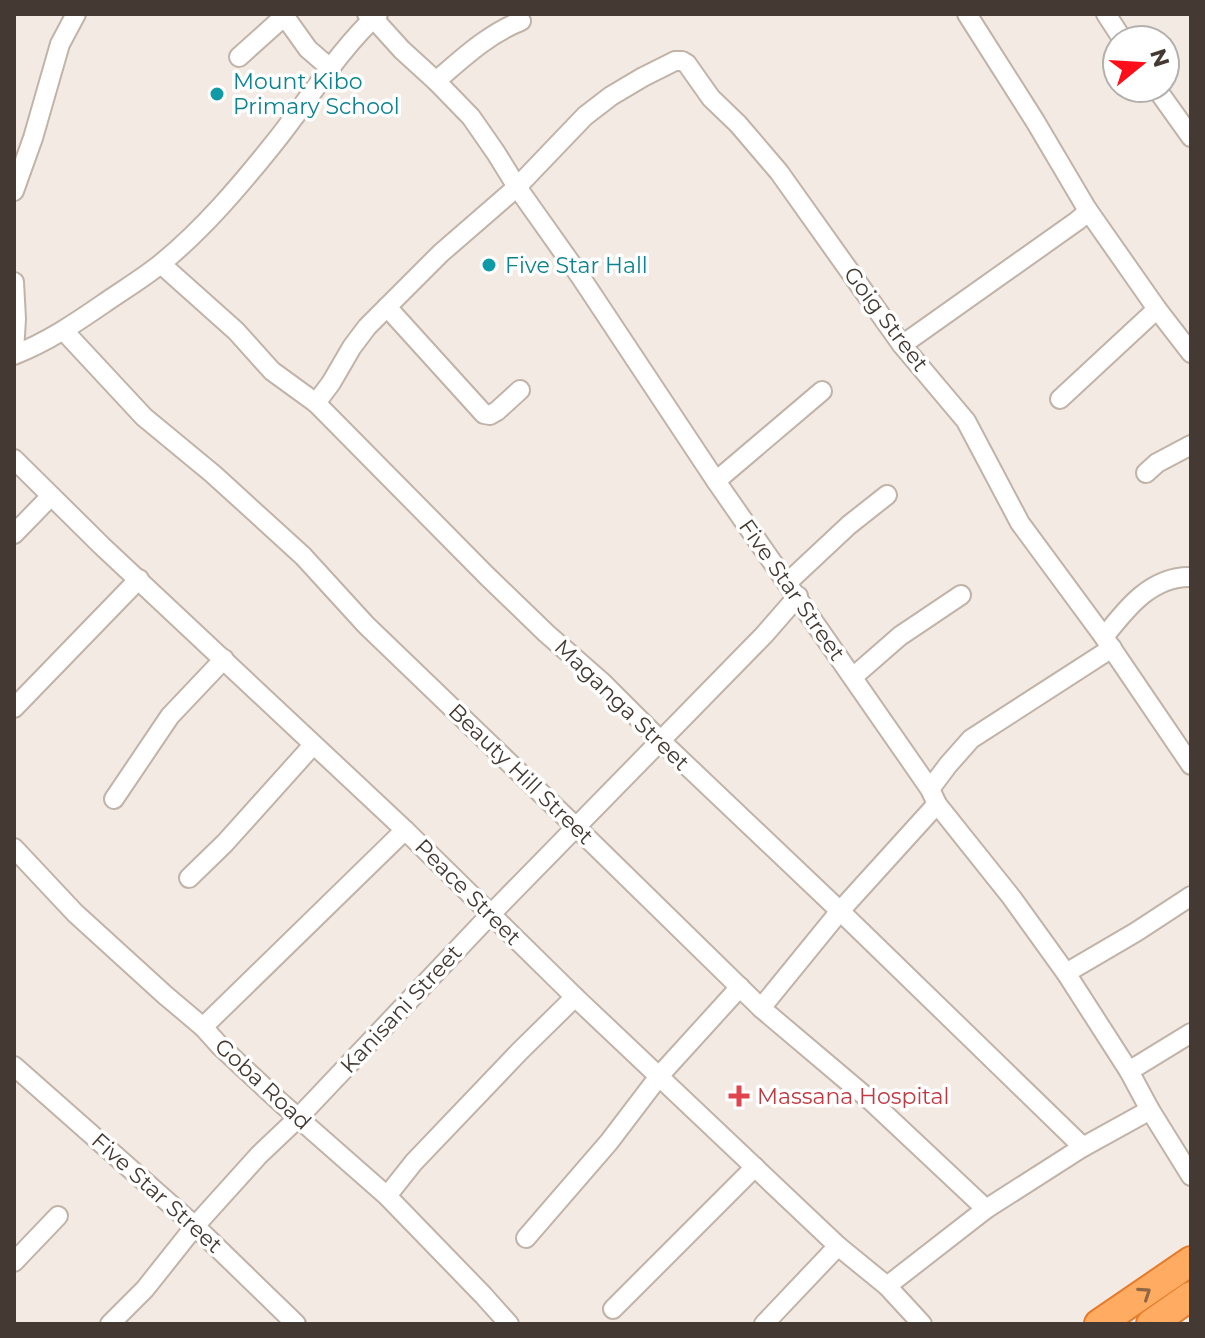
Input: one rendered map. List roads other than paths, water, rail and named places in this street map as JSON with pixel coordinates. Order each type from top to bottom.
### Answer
[{"type":"highway","points":[[1099,1324],[1191,1261]]},
{"type":"highway","points":[[1151,1324],[1191,1296]]},
{"type":"street","points":[[14,191],[60,44],[76,14]]},
{"type":"street","points":[[967,14],[1087,209],[1191,353]]},
{"type":"street","points":[[14,282],[14,354],[64,331],[161,264],[197,232],[272,146],[373,15]]},
{"type":"street","name":"Five Star Street","points":[[373,15],[402,50],[471,117],[934,797],[1066,973],[1191,1176]]},
{"type":"street","points":[[239,57],[279,21],[288,21],[308,49],[330,68]]},
{"type":"street","points":[[436,81],[471,50],[503,28],[521,21]]},
{"type":"street","name":"Goig Street","points":[[517,187],[585,116],[602,103],[675,61],[687,64],[721,110],[738,124],[779,172],[902,345],[966,421],[1020,523],[1108,642],[1191,765]]},
{"type":"street","points":[[1167,104],[1191,137]]},
{"type":"street","points":[[316,403],[367,327],[441,253],[517,187]]},
{"type":"street","points":[[902,345],[1083,216],[1087,209]]},
{"type":"street","name":"Maganga Street","points":[[161,264],[236,331],[272,371],[316,403],[487,576],[603,683],[1083,1147]]},
{"type":"street","points":[[387,307],[484,414],[497,411],[520,390]]},
{"type":"street","points":[[1060,399],[1157,309]]},
{"type":"street","name":"Beauty Hill Street","points":[[64,331],[144,417],[213,474],[303,556],[366,625],[761,1008],[871,1101],[986,1209]]},
{"type":"street","points":[[716,481],[822,391]]},
{"type":"street","points":[[1146,473],[1157,463],[1191,445]]},
{"type":"street","name":"Peace Street","points":[[14,459],[405,830],[575,997],[838,1246],[887,1286],[922,1324]]},
{"type":"street","name":"Kanisani Street","points":[[110,1324],[145,1289],[195,1226],[259,1155],[764,635],[793,590],[849,525],[887,495]]},
{"type":"street","points":[[14,534],[51,496]]},
{"type":"street","points":[[761,1008],[934,797],[948,765],[971,739],[1108,642],[1126,610],[1149,588],[1191,577]]},
{"type":"street","points":[[14,708],[139,579]]},
{"type":"street","points":[[853,677],[900,636],[961,595]]},
{"type":"street","points":[[114,799],[170,716],[224,659]]},
{"type":"street","points":[[189,878],[225,843],[313,745]]},
{"type":"street","points":[[203,1027],[405,830]]},
{"type":"street","name":"Goba Road","points":[[14,848],[75,913],[387,1196],[509,1324]]},
{"type":"street","points":[[1066,973],[1191,896]]},
{"type":"street","points":[[526,1238],[609,1142],[660,1075],[740,987]]},
{"type":"street","points":[[387,1196],[414,1162],[575,997]]},
{"type":"street","points":[[1129,1071],[1191,1033]]},
{"type":"street","name":"Five Star Street","points":[[14,1066],[195,1226],[296,1324]]},
{"type":"street","points":[[887,1286],[986,1209],[1083,1147],[1150,1110]]},
{"type":"street","points":[[613,1309],[755,1167]]},
{"type":"street","points":[[14,1262],[58,1216]]},
{"type":"street","points":[[764,1324],[838,1246]]},
{"type":"place","name":"Mount Kibo Primary School","points":[[217,94]]},
{"type":"place","name":"Five Star Hall","points":[[489,265]]},
{"type":"place","name":"Massana Hospital","points":[[739,1096]]}]
